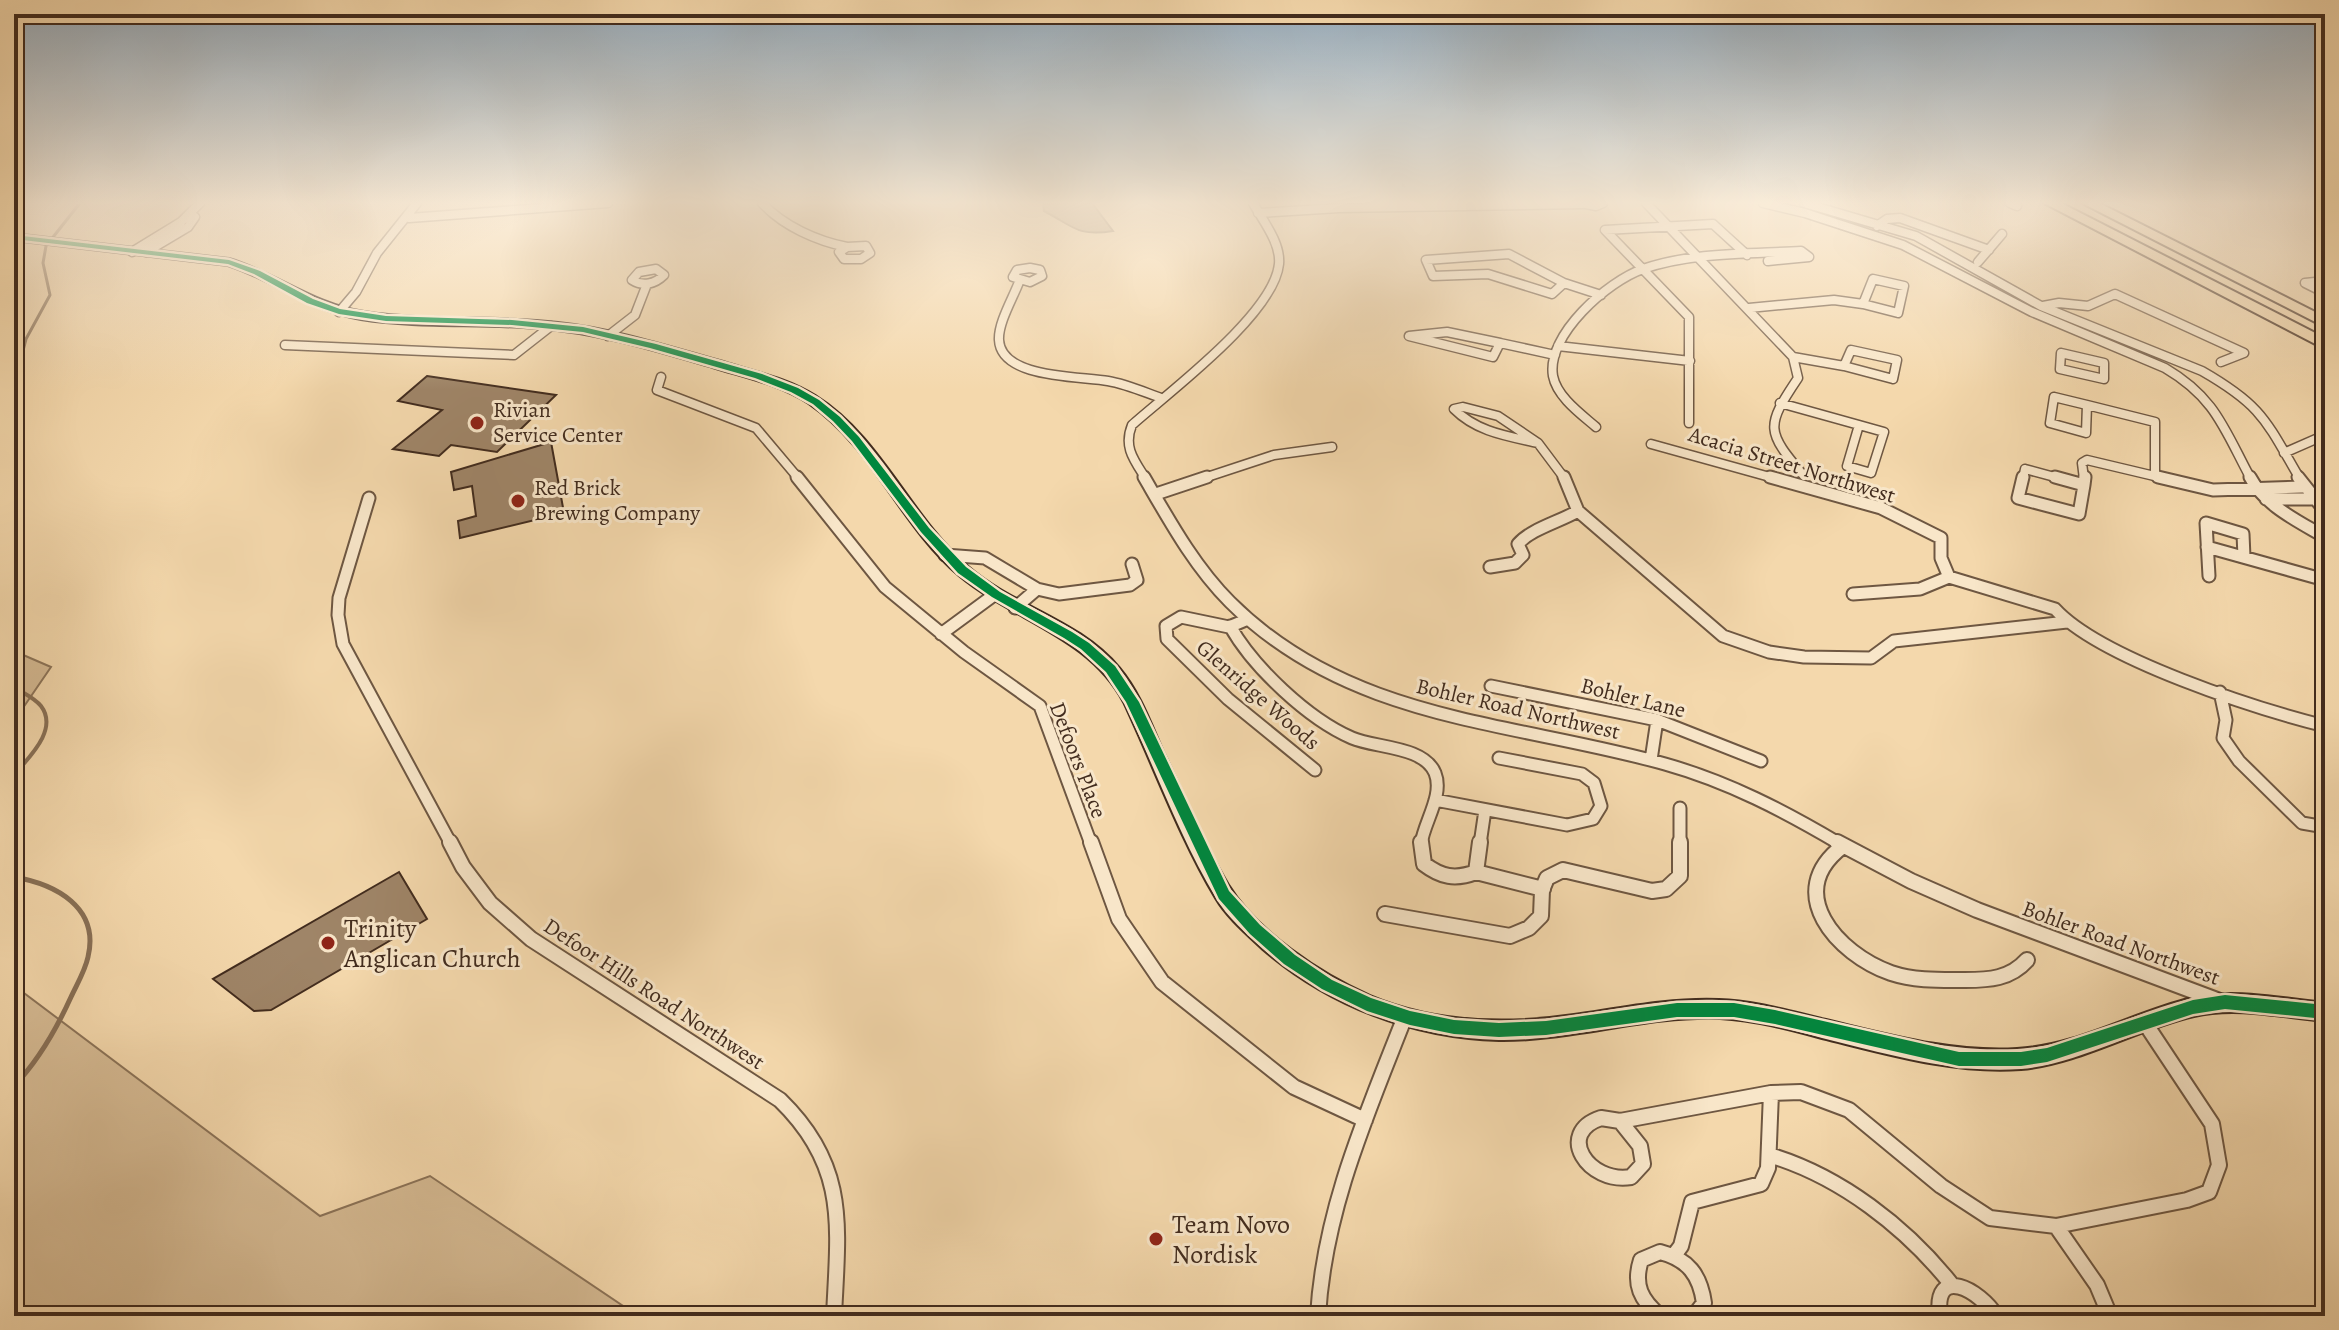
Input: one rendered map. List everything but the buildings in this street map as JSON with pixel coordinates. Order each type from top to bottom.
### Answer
[{"type":"highway","points":[[2171,265],[2325,344]]},
{"type":"highway","points":[[2211,265],[2325,323]]},
{"type":"street","points":[[236,265],[243,266],[301,299],[339,312],[551,326],[608,336],[747,373],[817,402],[850,435],[945,555],[994,595],[1084,645],[1116,675],[1224,895],[1244,920],[1275,950],[1313,977],[1404,1019],[1454,1027],[1513,1031],[1671,1010],[1725,1009],[1775,1017],[1923,1052],[1988,1061],[2047,1055],[2193,1007],[2225,1002],[2325,1012]]},
{"type":"street","points":[[339,312],[348,304],[370,265]]},
{"type":"street","name":"Bohler Road Northwest","points":[[1279,265],[1272,290],[1254,314],[1132,425],[1126,439],[1129,451],[1210,579],[1248,619],[1313,661],[1385,697],[1427,712],[1651,760],[1743,791],[1935,894],[1981,914],[2225,1002]]},
{"type":"street","points":[[1428,265],[1433,276],[1488,274],[1552,294],[1564,283]]},
{"type":"street","points":[[1530,265],[1564,283],[1601,295]]},
{"type":"street","points":[[1639,265],[1689,317],[1689,423]]},
{"type":"street","points":[[1596,427],[1555,383],[1552,371],[1556,351],[1568,329],[1618,280],[1643,269],[1666,265]]},
{"type":"street","points":[[1707,265],[1793,357],[1810,358],[1893,379],[1897,360],[1851,350],[1844,366]]},
{"type":"street","points":[[1946,265],[2032,312],[2165,368],[2203,395],[2218,413],[2255,487],[2266,499],[2325,537]]},
{"type":"street","points":[[1969,265],[2042,306],[2220,381],[2261,413],[2301,487],[2325,511]]},
{"type":"street","points":[[1749,308],[1834,300],[1898,313],[1904,286],[1873,279],[1863,304]]},
{"type":"street","points":[[2325,281],[2305,283],[2325,293]]},
{"type":"street","points":[[1019,282],[998,337],[1000,349],[1008,359],[1037,373],[1109,381],[1161,398]]},
{"type":"street","points":[[608,336],[635,315],[647,284]]},
{"type":"street","points":[[2032,312],[2042,306],[2059,303],[2088,306],[2115,294],[2244,353],[2221,362]]},
{"type":"street","points":[[285,345],[514,355],[551,326]]},
{"type":"street","points":[[1500,343],[1493,357],[1409,336],[1447,332],[1556,351],[1690,361]]},
{"type":"street","points":[[2104,363],[2061,353],[2060,369],[2104,379],[2105,354],[2115,346]]},
{"type":"street","name":"Acacia Street Northwest","points":[[1793,357],[1798,378],[1772,418],[1773,434],[1780,448],[1804,476]]},
{"type":"street","name":"Defoors Place","points":[[661,377],[657,390],[756,428],[763,434],[885,587],[941,634],[1040,706],[1119,919],[1162,982],[1213,1026],[1294,1087],[1365,1120]]},
{"type":"street","points":[[2087,405],[2086,433],[2050,423],[2054,397],[2087,405],[2155,422],[2155,476]]},
{"type":"street","points":[[1780,403],[1859,425],[1884,432],[1871,473],[1847,466],[1859,425]]},
{"type":"street","points":[[1538,443],[1488,431],[1466,421],[1454,409],[1468,406],[1520,428],[1538,443],[1568,483],[1578,511],[1712,628],[1739,644],[1804,657],[1871,658],[1894,641],[2067,622]]},
{"type":"street","points":[[2284,453],[2325,435]]},
{"type":"street","name":"Acacia Street Northwest","points":[[1651,444],[1881,508],[1941,538],[1941,558],[1949,577]]},
{"type":"street","points":[[1156,494],[1274,455],[1332,447]]},
{"type":"street","points":[[2084,485],[2025,469],[2018,498],[2079,514],[2084,485],[2085,473],[2082,463],[2087,460],[2221,491],[2301,487]]},
{"type":"street","name":"Defoor Hills Road Northwest","points":[[369,498],[339,598],[338,615],[343,644],[463,867],[490,903],[531,939],[780,1100],[809,1126],[826,1157],[835,1190],[834,1316]]},
{"type":"street","points":[[2266,499],[2311,499]]},
{"type":"street","points":[[1490,567],[1515,563],[1523,555],[1518,544],[1528,533],[1551,527],[1578,511]]},
{"type":"street","points":[[2209,576],[2206,523],[2243,534],[2244,557]]},
{"type":"street","points":[[2207,547],[2325,580]]},
{"type":"street","points":[[945,555],[985,558],[1037,589],[1059,594],[1130,585],[1137,580],[1132,564]]},
{"type":"street","points":[[1853,594],[1920,589],[1949,577],[2055,609],[2067,622],[2132,659],[2285,716],[2325,726]]},
{"type":"street","points":[[1015,608],[1037,589]]},
{"type":"street","points":[[941,634],[994,595]]},
{"type":"street","name":"Glenridge Woods","points":[[1248,619],[1230,626],[1187,616],[1171,621],[1165,633],[1174,648],[1228,699],[1315,770]]},
{"type":"street","name":"Glenridge Woods","points":[[1230,626],[1240,646],[1259,667],[1329,723],[1350,737],[1392,751],[1423,757],[1431,764],[1435,772],[1435,800],[1418,850],[1421,861],[1429,870],[1444,877],[1463,878],[1476,872],[1543,889]]},
{"type":"street","name":"Bohler Lane","points":[[1491,686],[1657,720],[1761,761]]},
{"type":"street","points":[[2220,692],[2226,720],[2223,738],[2239,761],[2302,823],[2325,827]]},
{"type":"street","points":[[1651,760],[1657,720]]},
{"type":"street","points":[[1435,800],[1567,825],[1593,819],[1601,806],[1594,783],[1582,774],[1499,758]]},
{"type":"street","points":[[1385,914],[1510,936],[1529,928],[1541,916],[1547,878],[1563,870],[1652,891],[1666,889],[1680,876],[1680,808]]},
{"type":"street","points":[[1476,872],[1485,810]]},
{"type":"street","points":[[1843,846],[1823,862],[1816,888],[1820,912],[1831,931],[1865,960],[1889,972],[1914,979],[1944,981],[2003,977],[2019,970],[2027,960]]},
{"type":"street","points":[[1318,1316],[1327,1245],[1339,1195],[1404,1019]]},
{"type":"street","points":[[1620,1121],[1637,1135],[1643,1149],[1643,1162],[1638,1171],[1620,1179],[1605,1177],[1592,1169],[1582,1156],[1578,1145],[1579,1132],[1594,1118],[1607,1117],[1620,1121],[1771,1093],[1801,1092],[1849,1110],[1941,1186],[1990,1218],[2056,1226],[2187,1200],[2209,1192],[2219,1165],[2212,1124],[2145,1023]]},
{"type":"street","points":[[1675,1254],[1681,1246],[1692,1202],[1761,1184],[1768,1168],[1771,1093]]},
{"type":"street","points":[[1769,1155],[1807,1168],[1837,1184],[1938,1265],[1952,1285],[1977,1293],[1996,1316]]},
{"type":"street","points":[[2056,1226],[2097,1285],[2110,1316]]},
{"type":"street","points":[[1660,1316],[1645,1304],[1637,1290],[1635,1275],[1641,1260],[1660,1252],[1675,1254],[1685,1260],[1701,1280],[1704,1303],[1694,1316]]},
{"type":"street","points":[[1940,1316],[1937,1305],[1939,1294],[1952,1285]]},
{"type":"shaded area","points":[[14,651],[51,667],[14,721]]},
{"type":"shaded area","points":[[14,982],[20,990],[320,1216],[430,1176],[638,1316],[14,1316]]},
{"type":"waterway","points":[[14,385],[26,339],[50,295],[43,265]]},
{"type":"waterway","points":[[14,687],[32,698],[46,715],[40,743],[14,775]]},
{"type":"waterway","points":[[14,877],[45,885],[71,901],[81,912],[90,939],[85,967],[59,1021],[39,1055],[14,1086]]},
{"type":"cycle path","points":[[238,265],[324,307],[339,311],[411,320],[536,324],[606,334],[758,376],[816,402],[856,439],[925,530],[962,570],[978,583],[1068,635],[1101,659],[1119,679],[1132,702],[1224,895],[1255,930],[1290,960],[1327,984],[1367,1004],[1410,1018],[1454,1027],[1499,1030],[1546,1028],[1677,1010],[1721,1009],[1775,1017],[1959,1059],[2021,1059],[2047,1055],[2193,1007],[2225,1002],[2325,1012]]},
{"type":"place","name":"Rivian Service Center","points":[[477,423]]},
{"type":"place","name":"Red Brick Brewing Company","points":[[518,501]]},
{"type":"place","name":"Trinity Anglican Church","points":[[328,943]]},
{"type":"place","name":"Team Novo Nordisk","points":[[1156,1239]]}]
